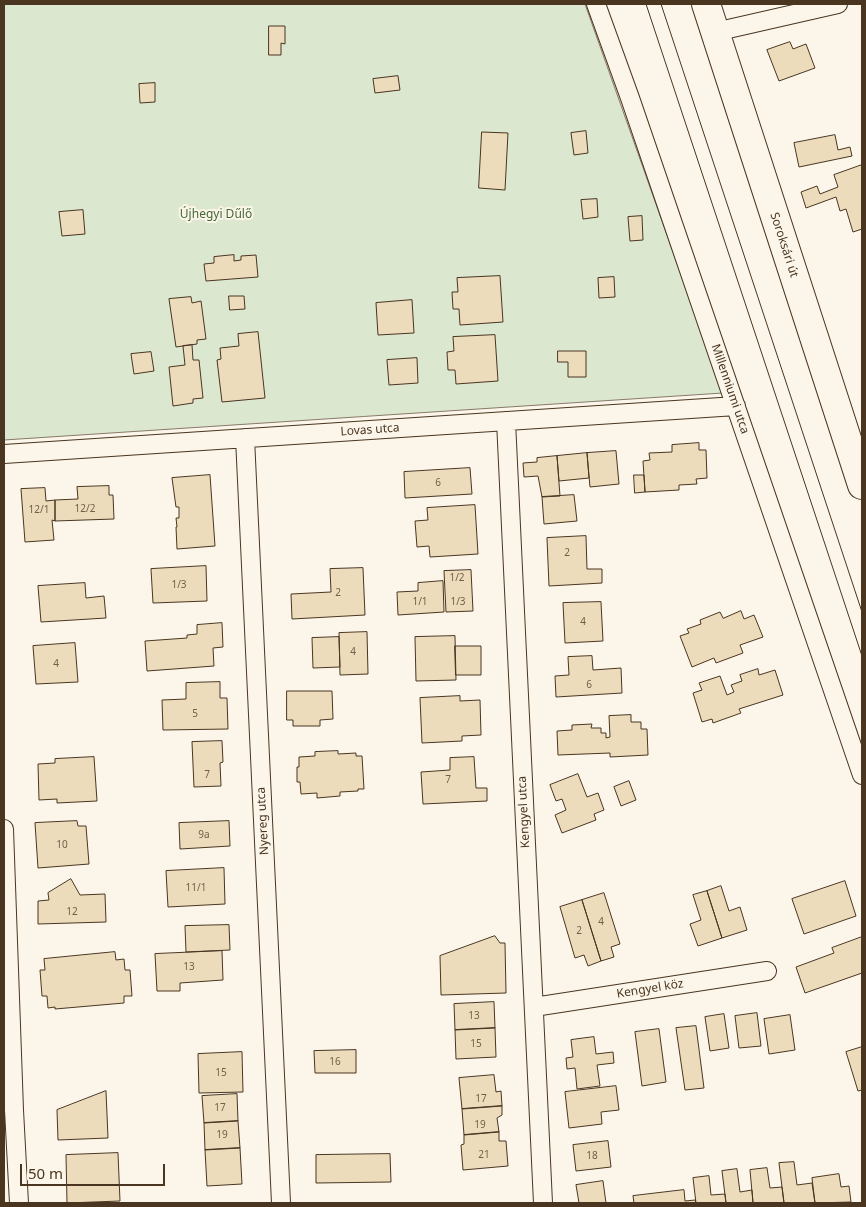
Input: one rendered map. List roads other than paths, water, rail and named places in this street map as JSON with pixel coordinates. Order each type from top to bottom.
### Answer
[{"type":"main road","name":"Soroksári út","points":[[706,4],[862,485]]},
{"type":"street","name":"Millenniumi utca","points":[[596,4],[862,775]]},
{"type":"street","points":[[715,32],[838,4]]},
{"type":"street","name":"Lovas utca","points":[[4,454],[736,406]]},
{"type":"street","name":"Kengyel utca","points":[[506,421],[543,1203]]},
{"type":"street","name":"Nyereg utca","points":[[245,438],[281,1203]]},
{"type":"street","points":[[4,829],[19,1203]]},
{"type":"street","name":"Kengyel köz","points":[[534,1007],[767,971]]},
{"type":"tram line","points":[[646,4],[862,656]]},
{"type":"tram line","points":[[661,4],[862,612]]},
{"type":"park label","name":"Újhegyi Dűlő","points":[[216,215]]}]
